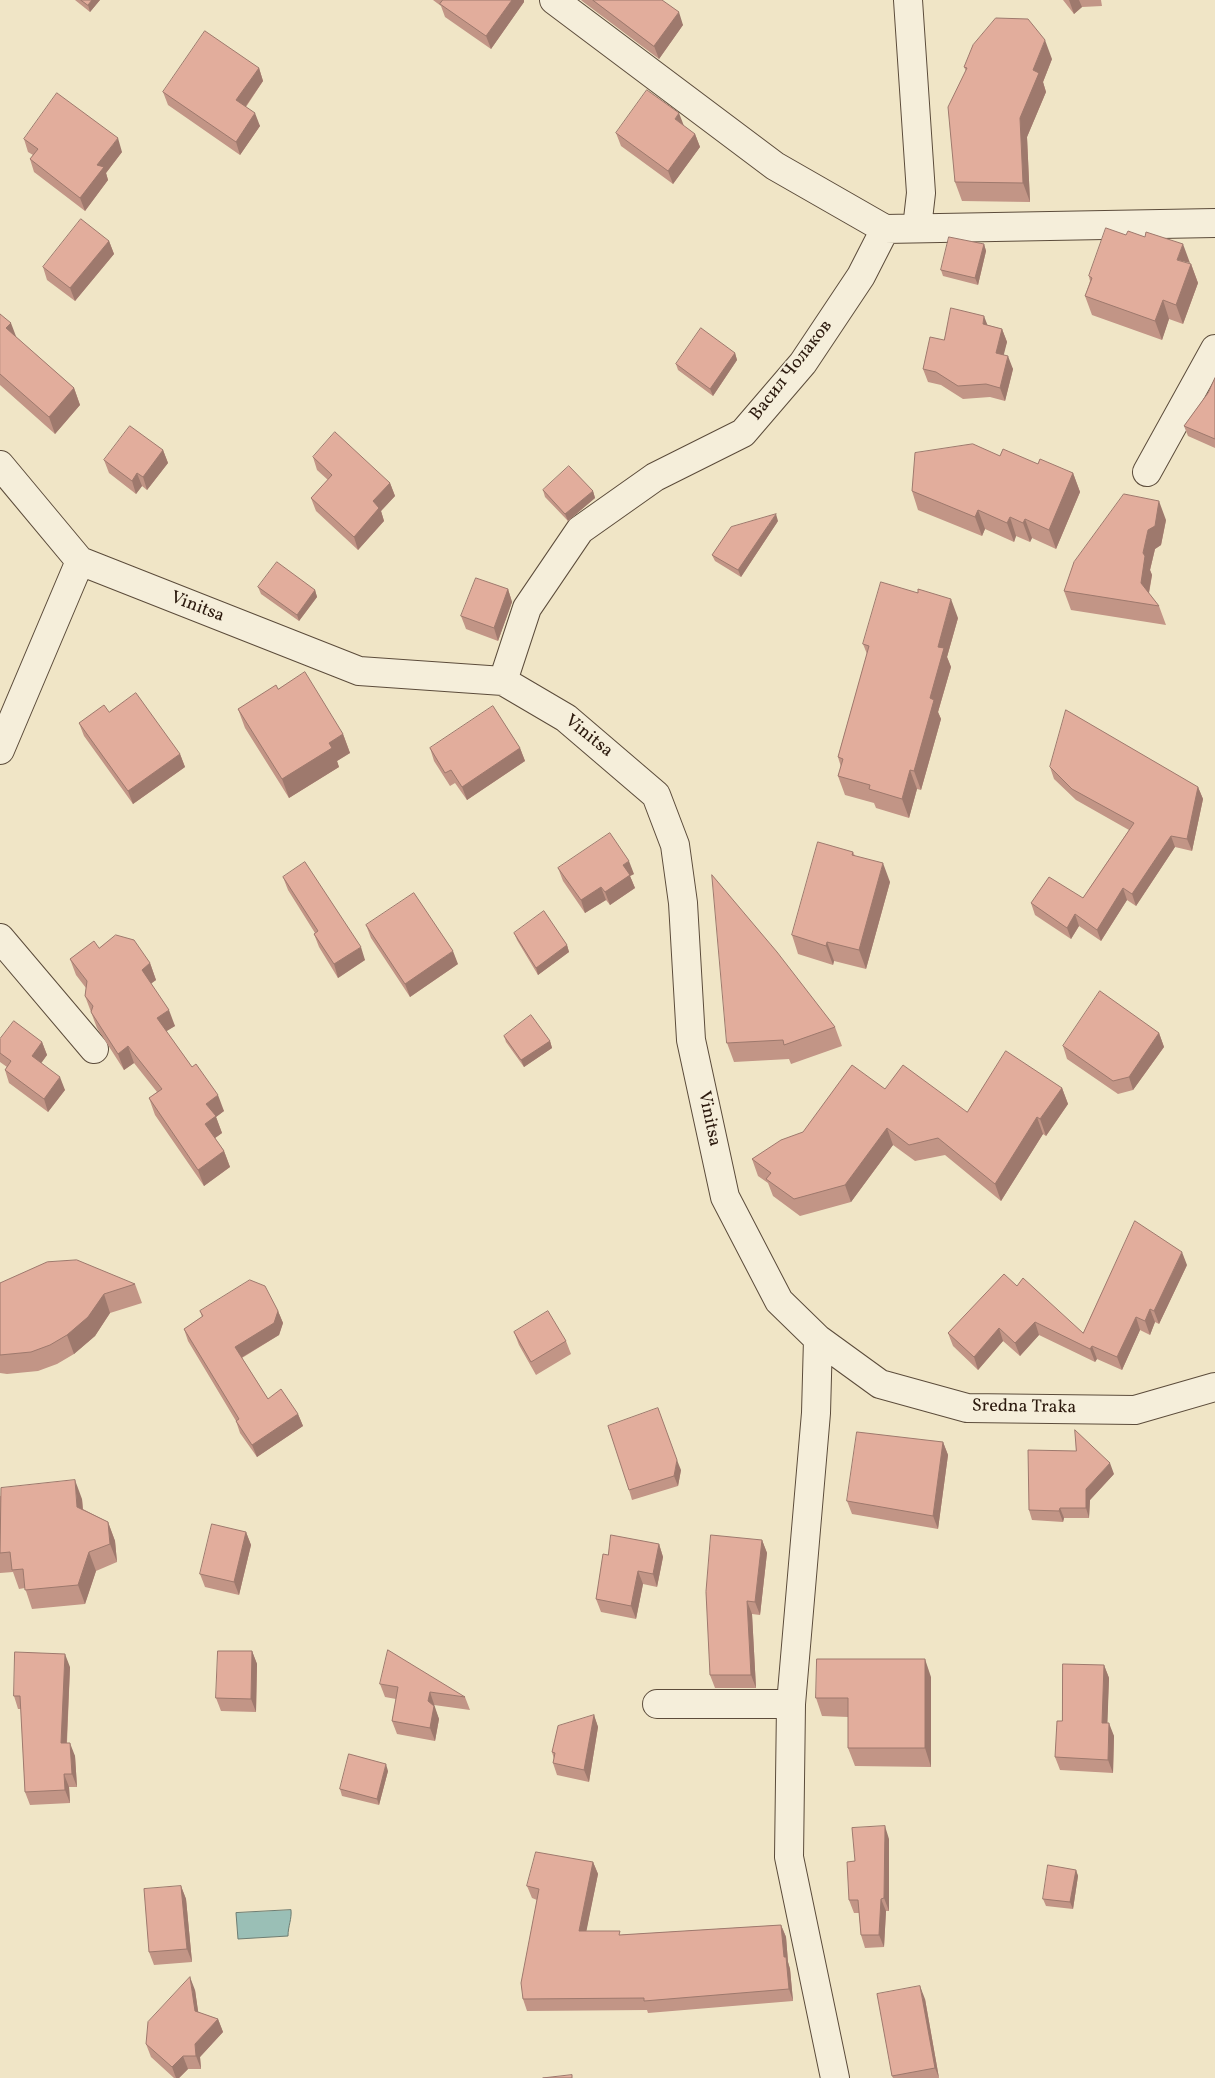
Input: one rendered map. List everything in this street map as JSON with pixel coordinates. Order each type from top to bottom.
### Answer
[{"type":"street","points":[[554,0],[775,166],[886,229],[1215,223]]},
{"type":"street","points":[[908,0],[921,193],[917,228]]},
{"type":"street","name":"Васил Чолаков","points":[[503,681],[527,608],[580,530],[655,477],[743,433],[803,363],[861,276],[886,229]]},
{"type":"street","points":[[1147,472],[1215,349]]},
{"type":"street","name":"Vinitsa","points":[[0,465],[80,561],[360,671],[503,681],[566,718],[656,795],[675,845],[683,903],[691,1040],[725,1197],[779,1300],[818,1339]]},
{"type":"street","points":[[0,750],[80,561]]},
{"type":"street","points":[[0,938],[94,1049]]},
{"type":"street","points":[[818,1339],[816,1413],[791,1704],[789,1857],[834,2078]]},
{"type":"street","name":"Sredna Traka","points":[[818,1339],[880,1384],[968,1408],[1135,1410],[1215,1387]]},
{"type":"street","points":[[657,1704],[791,1704]]},
{"type":"water","points":[[291,1910],[288,1936],[238,1939],[236,1913]]},
{"type":"building","points":[[81,0],[92,0],[88,5]]},
{"type":"building","points":[[443,0],[512,0],[486,36],[440,4]]},
{"type":"building","points":[[593,0],[662,0],[679,12],[654,46]]},
{"type":"building","points":[[996,18],[1028,19],[1045,40],[1033,70],[1039,73],[1020,118],[1023,183],[955,182],[948,107],[967,68],[964,67],[973,45]]},
{"type":"building","points":[[205,31],[259,68],[236,100],[255,113],[236,142],[163,92]]},
{"type":"building","points":[[647,90],[679,113],[675,119],[695,134],[668,171],[616,133]]},
{"type":"building","points":[[57,93],[118,138],[97,165],[104,167],[80,198],[30,159],[38,149],[24,139]]},
{"type":"building","points":[[81,219],[109,241],[70,288],[43,267]]},
{"type":"building","points":[[1106,228],[1126,235],[1128,231],[1145,237],[1146,232],[1183,244],[1177,260],[1191,264],[1176,305],[1163,300],[1155,321],[1085,296],[1092,278],[1089,276]]},
{"type":"building","points":[[949,237],[984,244],[975,278],[941,270]]},
{"type":"building","points":[[951,308],[984,316],[983,324],[1002,329],[996,353],[1008,356],[1000,388],[986,384],[958,386],[936,372],[923,369],[930,337],[944,340]]},
{"type":"building","points":[[0,314],[11,323],[6,328],[74,388],[49,417],[0,374]]},
{"type":"building","points":[[701,328],[735,353],[710,389],[676,364]]},
{"type":"building","points":[[1215,378],[1215,439],[1184,426],[1208,393]]},
{"type":"building","points":[[130,426],[163,450],[143,477],[137,473],[132,481],[104,460]]},
{"type":"building","points":[[335,432],[390,483],[373,501],[379,508],[354,537],[311,498],[332,475],[313,457]]},
{"type":"building","points":[[973,444],[1000,456],[1003,449],[1038,464],[1040,459],[1073,473],[1049,530],[1025,519],[1023,523],[1010,517],[1007,523],[978,510],[975,517],[912,491],[915,453]]},
{"type":"building","points":[[569,466],[593,491],[565,514],[543,490]]},
{"type":"building","points":[[1124,494],[1159,501],[1155,526],[1148,530],[1143,553],[1145,556],[1141,583],[1159,606],[1064,591],[1074,562]]},
{"type":"building","points":[[776,514],[738,570],[712,555],[731,527]]},
{"type":"building","points":[[277,562],[315,590],[297,615],[258,587]]},
{"type":"building","points":[[476,578],[508,589],[494,628],[461,616]]},
{"type":"building","points":[[881,582],[918,593],[918,589],[951,599],[938,647],[944,648],[930,698],[934,700],[914,771],[910,770],[902,799],[869,789],[870,785],[838,776],[843,759],[838,757],[869,646],[863,644]]},
{"type":"building","points":[[305,672],[343,734],[329,743],[332,748],[282,779],[238,709],[276,685],[278,689]]},
{"type":"building","points":[[136,693],[180,754],[128,791],[79,723],[104,705],[109,712]]},
{"type":"building","points":[[493,706],[520,748],[462,787],[451,770],[445,773],[430,748]]},
{"type":"building","points":[[1066,710],[1198,787],[1187,839],[1171,836],[1132,894],[1123,888],[1097,930],[1075,914],[1067,928],[1031,903],[1049,877],[1083,898],[1134,823],[1072,789],[1050,767]]},
{"type":"building","points":[[610,833],[629,861],[623,865],[630,875],[605,892],[601,887],[581,900],[558,868]]},
{"type":"building","points":[[818,842],[853,852],[852,855],[883,863],[859,950],[827,942],[826,946],[792,935]]},
{"type":"building","points":[[305,862],[361,947],[334,964],[314,934],[318,931],[283,877]]},
{"type":"building","points":[[712,875],[777,952],[835,1027],[784,1045],[783,1040],[727,1043]]},
{"type":"building","points":[[414,893],[453,951],[405,984],[366,925]]},
{"type":"building","points":[[544,911],[567,945],[536,968],[514,933]]},
{"type":"building","points":[[116,935],[134,940],[150,963],[142,970],[169,1010],[157,1018],[192,1067],[196,1064],[218,1095],[206,1104],[216,1116],[205,1124],[224,1151],[198,1170],[149,1098],[162,1089],[128,1046],[118,1054],[91,1012],[93,1006],[85,996],[87,981],[70,959],[94,941],[99,948]]},
{"type":"building","points":[[1100,991],[1159,1033],[1129,1077],[1113,1081],[1063,1046]]},
{"type":"building","points":[[531,1015],[550,1041],[521,1060],[504,1036]]},
{"type":"building","points":[[14,1021],[42,1042],[32,1056],[60,1077],[44,1099],[5,1070],[11,1061],[0,1053],[0,1039]]},
{"type":"building","points":[[1006,1051],[1062,1088],[1040,1119],[1037,1117],[995,1184],[938,1138],[909,1145],[887,1128],[845,1185],[794,1199],[766,1179],[771,1173],[752,1159],[781,1140],[803,1132],[852,1065],[885,1089],[903,1065],[967,1112]]},
{"type":"building","points":[[1135,1221],[1182,1252],[1154,1311],[1150,1309],[1145,1321],[1136,1317],[1117,1357],[1092,1346],[1090,1349],[1035,1322],[1015,1343],[999,1328],[974,1357],[948,1333],[1004,1274],[1017,1286],[1023,1278],[1083,1333]]},
{"type":"building","points":[[77,1260],[135,1284],[104,1294],[88,1317],[67,1335],[50,1345],[31,1352],[0,1355],[0,1283],[47,1262]]},
{"type":"building","points":[[250,1280],[265,1286],[278,1311],[274,1323],[235,1347],[268,1399],[281,1389],[298,1414],[252,1445],[236,1421],[239,1419],[184,1329],[203,1316],[200,1311]]},
{"type":"building","points":[[548,1311],[566,1341],[531,1362],[514,1332]]},
{"type":"building","points":[[658,1408],[677,1460],[674,1476],[629,1490],[608,1426]]},
{"type":"building","points":[[1075,1430],[1110,1463],[1086,1489],[1086,1508],[1060,1508],[1059,1511],[1029,1510],[1028,1450],[1076,1451]]},
{"type":"building","points":[[857,1432],[943,1442],[933,1516],[847,1501]]},
{"type":"building","points":[[75,1480],[77,1507],[108,1522],[110,1544],[89,1552],[78,1585],[25,1590],[23,1569],[12,1570],[10,1552],[0,1553],[1,1488]]},
{"type":"building","points":[[212,1524],[246,1532],[234,1582],[200,1574]]},
{"type":"building","points":[[611,1535],[659,1544],[653,1574],[638,1571],[631,1606],[596,1599],[603,1554],[608,1555]]},
{"type":"building","points":[[711,1535],[762,1540],[755,1602],[747,1601],[751,1675],[710,1675],[706,1592]]},
{"type":"building","points":[[388,1650],[465,1697],[430,1692],[428,1701],[434,1706],[430,1728],[392,1721],[398,1687],[380,1684]]},
{"type":"building","points":[[218,1651],[252,1651],[251,1699],[216,1698]]},
{"type":"building","points":[[15,1652],[65,1654],[61,1743],[70,1743],[72,1774],[64,1774],[65,1790],[25,1792],[20,1696],[14,1696]]},
{"type":"building","points":[[817,1659],[925,1659],[925,1748],[848,1748],[848,1698],[816,1698]]},
{"type":"building","points":[[1063,1664],[1104,1665],[1102,1723],[1109,1723],[1108,1760],[1055,1757],[1057,1721],[1062,1721]]},
{"type":"building","points":[[594,1715],[584,1770],[553,1763],[555,1753],[552,1752],[558,1726]]},
{"type":"building","points":[[349,1754],[386,1764],[377,1799],[340,1789]]},
{"type":"building","points":[[885,1826],[884,1898],[881,1899],[879,1935],[861,1935],[858,1900],[849,1900],[847,1862],[855,1861],[852,1828]]},
{"type":"building","points":[[536,1852],[593,1862],[579,1931],[620,1931],[619,1935],[781,1925],[789,1989],[644,2001],[644,1998],[523,1999],[521,1983],[539,1889],[527,1886]]},
{"type":"building","points":[[1048,1865],[1076,1870],[1070,1902],[1043,1899]]},
{"type":"building","points":[[181,1886],[187,1949],[149,1952],[144,1889]]},
{"type":"building","points":[[190,1977],[195,2011],[218,2019],[195,2044],[196,2056],[183,2056],[172,2067],[146,2044],[148,2022]]},
{"type":"building","points":[[920,1986],[935,2068],[892,2076],[877,1994]]},
{"type":"building","points":[[572,2075],[572,2078],[543,2078]]}]
